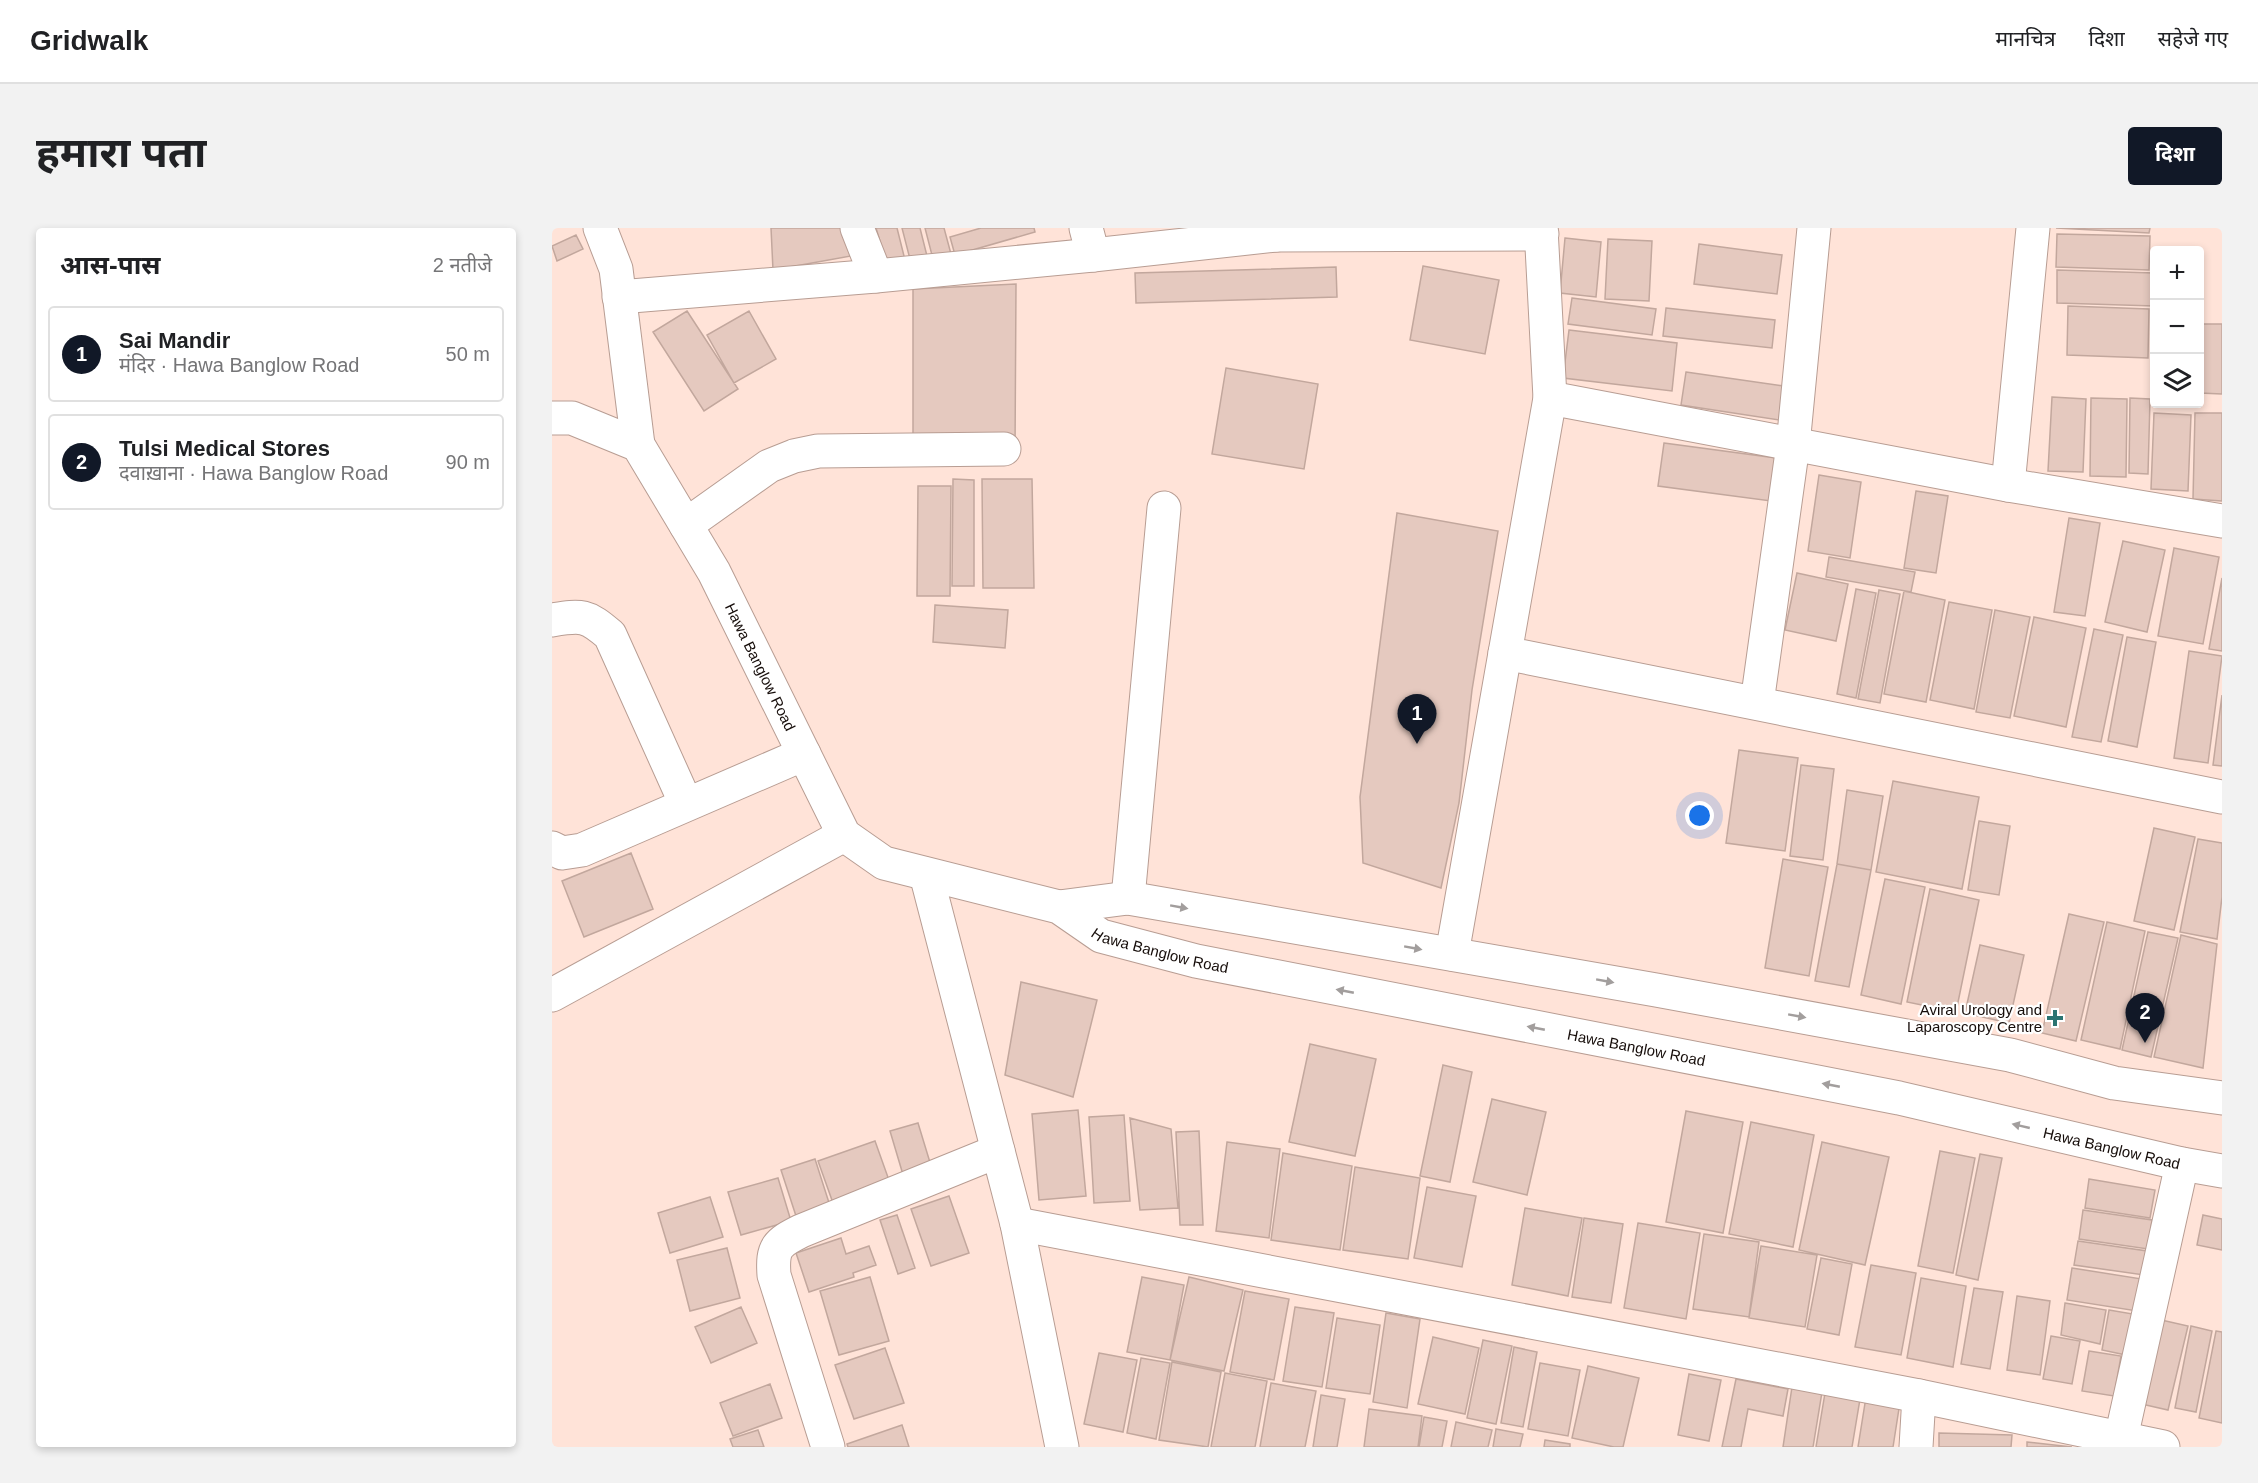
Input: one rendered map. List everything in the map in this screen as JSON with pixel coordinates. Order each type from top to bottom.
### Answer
[{"type":"street","points":[[552,418],[572,418],[638,445],[616,269],[600,228]]},
{"type":"street","points":[[857,228],[876,276]]},
{"type":"street","points":[[1757,703],[1793,445],[1814,228]]},
{"type":"street","points":[[2008,485],[2033,228]]},
{"type":"street","points":[[620,297],[876,276],[1089,242],[1283,231],[1541,231],[1550,398],[1452,954]]},
{"type":"street","points":[[1550,398],[2008,485],[2222,521]]},
{"type":"street","name":"Hawa Banglow Road","points":[[638,445],[714,572],[844,835],[884,863],[1059,907],[1101,936],[1196,961],[1899,1098],[2182,1164],[2222,1171]]},
{"type":"street","points":[[686,525],[769,466],[794,456],[818,451],[1004,449]]},
{"type":"street","points":[[1128,898],[1164,508]]},
{"type":"street","points":[[552,620],[575,616],[592,620],[610,635],[686,804]]},
{"type":"street","points":[[1505,653],[2222,797]]},
{"type":"street","points":[[552,848],[562,853],[582,850],[804,754]]},
{"type":"street","points":[[552,995],[844,835]]},
{"type":"street","points":[[926,874],[1017,1224],[1062,1447]]},
{"type":"street","name":"Hawa Banglow Road","points":[[1059,907],[1128,898],[2010,1055],[2114,1083],[2222,1098]]},
{"type":"street","points":[[828,1447],[774,1275],[773,1256],[780,1241],[998,1151]]},
{"type":"street","points":[[2121,1443],[2182,1164]]},
{"type":"street","points":[[1017,1224],[1919,1396],[2121,1443],[2163,1447]]},
{"type":"street","points":[[1916,1447],[1919,1396]]},
{"type":"building","points":[[771,228],[843,228],[851,256],[773,270]]},
{"type":"building","points":[[876,228],[897,228],[904,256],[887,264]]},
{"type":"building","points":[[902,228],[920,228],[927,256],[911,263]]},
{"type":"building","points":[[925,228],[944,228],[951,254],[933,259]]},
{"type":"building","points":[[981,228],[1034,228],[1035,232],[955,255],[950,237]]},
{"type":"building","points":[[2056,228],[2150,228],[2149,233]]},
{"type":"building","points":[[2057,234],[2150,236],[2149,270],[2056,267]]},
{"type":"building","points":[[576,235],[583,249],[557,261],[552,246]]},
{"type":"building","points":[[1565,238],[1601,242],[1596,297],[1560,293]]},
{"type":"building","points":[[1608,239],[1652,241],[1649,301],[1605,299]]},
{"type":"building","points":[[1699,244],[1782,255],[1777,294],[1694,284]]},
{"type":"building","points":[[1423,266],[1499,280],[1485,354],[1410,340]]},
{"type":"building","points":[[1336,267],[1337,297],[1136,303],[1135,273]]},
{"type":"building","points":[[2057,270],[2150,273],[2150,306],[2057,303]]},
{"type":"building","points":[[1016,284],[1015,453],[913,447],[913,289]]},
{"type":"building","points":[[1572,298],[1656,309],[1652,335],[1568,324]]},
{"type":"building","points":[[2068,306],[2149,309],[2148,358],[2067,355]]},
{"type":"building","points":[[1666,308],[1775,320],[1772,348],[1663,336]]},
{"type":"building","points":[[687,311],[738,389],[704,411],[653,332]]},
{"type":"building","points":[[749,311],[776,359],[734,383],[707,335]]},
{"type":"building","points":[[2204,324],[2222,324],[2222,394],[2204,393]]},
{"type":"building","points":[[1569,330],[1677,343],[1672,391],[1563,378]]},
{"type":"building","points":[[1226,368],[1318,384],[1304,469],[1212,454]]},
{"type":"building","points":[[1686,372],[1784,386],[1779,420],[1681,405]]},
{"type":"building","points":[[2052,397],[2086,399],[2083,472],[2048,471]]},
{"type":"building","points":[[2091,398],[2127,399],[2126,477],[2090,476]]},
{"type":"building","points":[[2130,398],[2150,399],[2148,474],[2129,473]]},
{"type":"building","points":[[2154,413],[2191,415],[2188,491],[2151,489]]},
{"type":"building","points":[[2195,413],[2222,413],[2222,501],[2193,499]]},
{"type":"building","points":[[1664,443],[1776,458],[1771,501],[1658,486]]},
{"type":"building","points":[[1819,475],[1861,482],[1850,558],[1808,551]]},
{"type":"building","points":[[953,479],[974,480],[974,586],[952,586]]},
{"type":"building","points":[[982,479],[1032,479],[1034,588],[983,588]]},
{"type":"building","points":[[918,486],[951,486],[950,596],[917,596]]},
{"type":"building","points":[[1916,491],[1948,496],[1936,573],[1904,568]]},
{"type":"building","points":[[1397,513],[1498,531],[1472,690],[1459,803],[1441,888],[1363,863],[1360,797]]},
{"type":"building","points":[[2069,518],[2100,523],[2085,616],[2054,612]]},
{"type":"building","points":[[2123,541],[2165,550],[2147,632],[2105,622]]},
{"type":"building","points":[[2174,548],[2219,557],[2203,644],[2158,636]]},
{"type":"building","points":[[1829,557],[1915,572],[1911,592],[1826,577]]},
{"type":"building","points":[[1797,573],[1848,584],[1836,641],[1785,630]]},
{"type":"building","points":[[2222,578],[2222,651],[2209,649]]},
{"type":"building","points":[[1856,589],[1876,593],[1856,698],[1837,694]]},
{"type":"building","points":[[1879,590],[1900,594],[1880,703],[1858,699]]},
{"type":"building","points":[[1904,591],[1945,600],[1926,702],[1884,694]]},
{"type":"building","points":[[1949,602],[1992,610],[1974,709],[1930,700]]},
{"type":"building","points":[[935,605],[1008,610],[1005,648],[933,642]]},
{"type":"building","points":[[1995,610],[2030,617],[2010,718],[1976,712]]},
{"type":"building","points":[[2034,617],[2086,628],[2066,727],[2014,716]]},
{"type":"building","points":[[2094,629],[2123,635],[2101,742],[2072,737]]},
{"type":"building","points":[[2127,637],[2156,642],[2137,747],[2108,741]]},
{"type":"building","points":[[2189,651],[2222,656],[2208,763],[2174,758]]},
{"type":"building","points":[[2222,695],[2222,766],[2213,765]]},
{"type":"building","points":[[1739,750],[1798,758],[1785,851],[1726,843]]},
{"type":"building","points":[[1801,765],[1834,769],[1823,860],[1790,856]]},
{"type":"building","points":[[1893,781],[1979,797],[1962,889],[1876,872]]},
{"type":"building","points":[[1847,790],[1883,796],[1871,870],[1837,864]]},
{"type":"building","points":[[1979,821],[2010,826],[1999,895],[1968,890]]},
{"type":"building","points":[[2154,828],[2195,837],[2174,930],[2134,921]]},
{"type":"building","points":[[2198,839],[2222,843],[2222,897],[2217,939],[2180,932]]},
{"type":"building","points":[[631,853],[653,909],[584,937],[562,881]]},
{"type":"building","points":[[1783,859],[1828,867],[1809,976],[1765,968]]},
{"type":"building","points":[[1837,864],[1871,870],[1849,987],[1815,981]]},
{"type":"building","points":[[1885,879],[1925,887],[1901,1004],[1861,995]]},
{"type":"building","points":[[1930,889],[1979,900],[1956,1012],[1907,1002]]},
{"type":"building","points":[[2069,914],[2104,922],[2076,1041],[2042,1033]]},
{"type":"building","points":[[2107,922],[2145,931],[2120,1049],[2081,1040]]},
{"type":"building","points":[[2148,932],[2178,938],[2151,1057],[2122,1050]]},
{"type":"building","points":[[2181,935],[2217,944],[2203,1068],[2154,1057]]},
{"type":"building","points":[[1980,945],[2024,955],[2009,1023],[1965,1013]]},
{"type":"building","points":[[1021,982],[1097,1000],[1073,1097],[1005,1075]]},
{"type":"building","points":[[1310,1044],[1376,1059],[1355,1156],[1289,1142]]},
{"type":"building","points":[[1443,1065],[1472,1072],[1450,1182],[1420,1176]]},
{"type":"building","points":[[1492,1099],[1546,1112],[1527,1195],[1473,1182]]},
{"type":"building","points":[[1078,1110],[1086,1196],[1039,1200],[1032,1114]]},
{"type":"building","points":[[1686,1111],[1743,1122],[1723,1233],[1666,1222]]},
{"type":"building","points":[[1124,1115],[1130,1201],[1094,1203],[1089,1117]]},
{"type":"building","points":[[1130,1118],[1171,1129],[1178,1208],[1140,1210]]},
{"type":"building","points":[[1751,1122],[1814,1135],[1793,1247],[1729,1234]]},
{"type":"building","points":[[918,1123],[932,1169],[904,1178],[890,1131]]},
{"type":"building","points":[[1199,1131],[1203,1225],[1180,1225],[1176,1132]]},
{"type":"building","points":[[875,1141],[890,1183],[833,1203],[818,1161]]},
{"type":"building","points":[[1227,1142],[1280,1149],[1269,1238],[1216,1231]]},
{"type":"building","points":[[1822,1142],[1889,1157],[1865,1265],[1799,1250]]},
{"type":"building","points":[[1940,1151],[1975,1158],[1953,1273],[1918,1266]]},
{"type":"building","points":[[1283,1153],[1352,1166],[1340,1250],[1271,1240]]},
{"type":"building","points":[[1980,1154],[2002,1158],[1978,1280],[1956,1275]]},
{"type":"building","points":[[815,1159],[831,1209],[797,1219],[781,1170]]},
{"type":"building","points":[[1355,1167],[1420,1178],[1408,1259],[1343,1250]]},
{"type":"building","points":[[778,1178],[791,1221],[741,1235],[728,1192]]},
{"type":"building","points":[[2089,1179],[2155,1190],[2150,1218],[2085,1208]]},
{"type":"building","points":[[1427,1187],[1476,1196],[1462,1267],[1414,1258]]},
{"type":"building","points":[[949,1196],[969,1253],[931,1266],[911,1209]]},
{"type":"building","points":[[710,1197],[723,1237],[670,1253],[658,1213]]},
{"type":"building","points":[[1525,1208],[1582,1218],[1568,1296],[1512,1285]]},
{"type":"building","points":[[2083,1210],[2152,1220],[2148,1249],[2079,1239]]},
{"type":"building","points":[[897,1215],[915,1268],[898,1274],[880,1220]]},
{"type":"building","points":[[2203,1215],[2222,1219],[2222,1250],[2197,1245]]},
{"type":"building","points":[[1584,1218],[1623,1224],[1611,1303],[1572,1297]]},
{"type":"building","points":[[1638,1223],[1700,1233],[1686,1319],[1624,1308]]},
{"type":"building","points":[[1704,1234],[1759,1242],[1749,1317],[1693,1309]]},
{"type":"building","points":[[841,1238],[846,1254],[869,1246],[876,1265],[853,1273],[854,1277],[809,1292],[796,1253]]},
{"type":"building","points":[[2078,1241],[2147,1251],[2144,1275],[2074,1265]]},
{"type":"building","points":[[1761,1246],[1817,1255],[1805,1327],[1749,1318]]},
{"type":"building","points":[[727,1248],[740,1298],[690,1311],[677,1260]]},
{"type":"building","points":[[1821,1258],[1852,1264],[1839,1335],[1807,1329]]},
{"type":"building","points":[[1871,1265],[1916,1273],[1901,1355],[1855,1347]]},
{"type":"building","points":[[2072,1268],[2142,1279],[2137,1311],[2067,1300]]},
{"type":"building","points":[[870,1277],[889,1341],[839,1355],[820,1291]]},
{"type":"building","points":[[1142,1277],[1184,1285],[1170,1360],[1127,1352]]},
{"type":"building","points":[[1189,1277],[1243,1290],[1224,1371],[1170,1360]]},
{"type":"building","points":[[1921,1278],[1966,1286],[1953,1367],[1907,1358]]},
{"type":"building","points":[[1974,1288],[2003,1292],[1990,1369],[1961,1364]]},
{"type":"building","points":[[1245,1291],[1289,1299],[1274,1380],[1230,1372]]},
{"type":"building","points":[[2017,1296],[2050,1301],[2040,1375],[2007,1370]]},
{"type":"building","points":[[2065,1303],[2106,1310],[2100,1344],[2061,1335]]},
{"type":"building","points":[[741,1307],[757,1343],[711,1363],[695,1327]]},
{"type":"building","points":[[1295,1307],[1334,1313],[1322,1387],[1283,1381]]},
{"type":"building","points":[[2109,1310],[2133,1314],[2126,1355],[2102,1350]]},
{"type":"building","points":[[1386,1313],[1420,1319],[1407,1408],[1373,1402]]},
{"type":"building","points":[[1337,1318],[1380,1325],[1370,1394],[1326,1388]]},
{"type":"building","points":[[2157,1319],[2188,1326],[2168,1410],[2137,1403]]},
{"type":"building","points":[[2191,1326],[2212,1331],[2196,1412],[2175,1408]]},
{"type":"building","points":[[2216,1331],[2222,1332],[2222,1423],[2199,1418]]},
{"type":"building","points":[[2051,1336],[2080,1341],[2072,1384],[2043,1379]]},
{"type":"building","points":[[1433,1337],[1479,1348],[1465,1414],[1418,1404]]},
{"type":"building","points":[[1483,1340],[1512,1346],[1496,1424],[1467,1418]]},
{"type":"building","points":[[1514,1347],[1537,1352],[1523,1427],[1501,1423]]},
{"type":"building","points":[[885,1348],[904,1403],[854,1419],[835,1365]]},
{"type":"building","points":[[2089,1351],[2121,1356],[2114,1396],[2082,1391]]},
{"type":"building","points":[[1099,1353],[1137,1360],[1123,1432],[1084,1424]]},
{"type":"building","points":[[1141,1358],[1170,1363],[1156,1439],[1127,1433]]},
{"type":"building","points":[[1172,1362],[1221,1372],[1208,1447],[1159,1440]]},
{"type":"building","points":[[1540,1363],[1580,1370],[1568,1436],[1528,1429]]},
{"type":"building","points":[[1588,1366],[1639,1378],[1623,1447],[1572,1438]]},
{"type":"building","points":[[1225,1373],[1267,1381],[1255,1447],[1211,1447]]},
{"type":"building","points":[[1689,1374],[1721,1380],[1709,1441],[1678,1435]]},
{"type":"building","points":[[1736,1379],[1788,1389],[1783,1416],[1748,1409],[1741,1447],[1722,1447]]},
{"type":"building","points":[[1271,1383],[1316,1391],[1305,1447],[1260,1447]]},
{"type":"building","points":[[770,1384],[782,1418],[733,1436],[720,1403]]},
{"type":"building","points":[[1792,1387],[1822,1392],[1813,1447],[1783,1447]]},
{"type":"building","points":[[1825,1393],[1860,1399],[1852,1447],[1816,1447]]},
{"type":"building","points":[[1321,1395],[1345,1399],[1337,1447],[1313,1447]]},
{"type":"building","points":[[1866,1397],[1900,1402],[1893,1447],[1858,1447]]},
{"type":"building","points":[[1369,1409],[1422,1416],[1418,1447],[1364,1447]]},
{"type":"building","points":[[1424,1417],[1447,1421],[1442,1447],[1419,1447]]},
{"type":"building","points":[[1456,1422],[1492,1430],[1488,1447],[1451,1447]]},
{"type":"building","points":[[902,1425],[909,1447],[848,1447],[847,1444]]},
{"type":"building","points":[[1496,1429],[1523,1434],[1520,1447],[1493,1447]]},
{"type":"building","points":[[758,1430],[764,1447],[733,1447],[730,1439]]},
{"type":"building","points":[[1939,1433],[2012,1435],[2011,1447],[1939,1447]]},
{"type":"building","points":[[1545,1440],[1570,1444],[1570,1447],[1544,1447]]},
{"type":"building","points":[[2027,1442],[2072,1447],[2027,1447]]},
{"type":"place","name":"Sai Mandir","points":[[1417,744]]},
{"type":"place","name":"Aviral Urology and Laparoscopy Centre","points":[[2055,1018]]},
{"type":"place","name":"Tulsi Medical Stores","points":[[2145,1043]]}]
